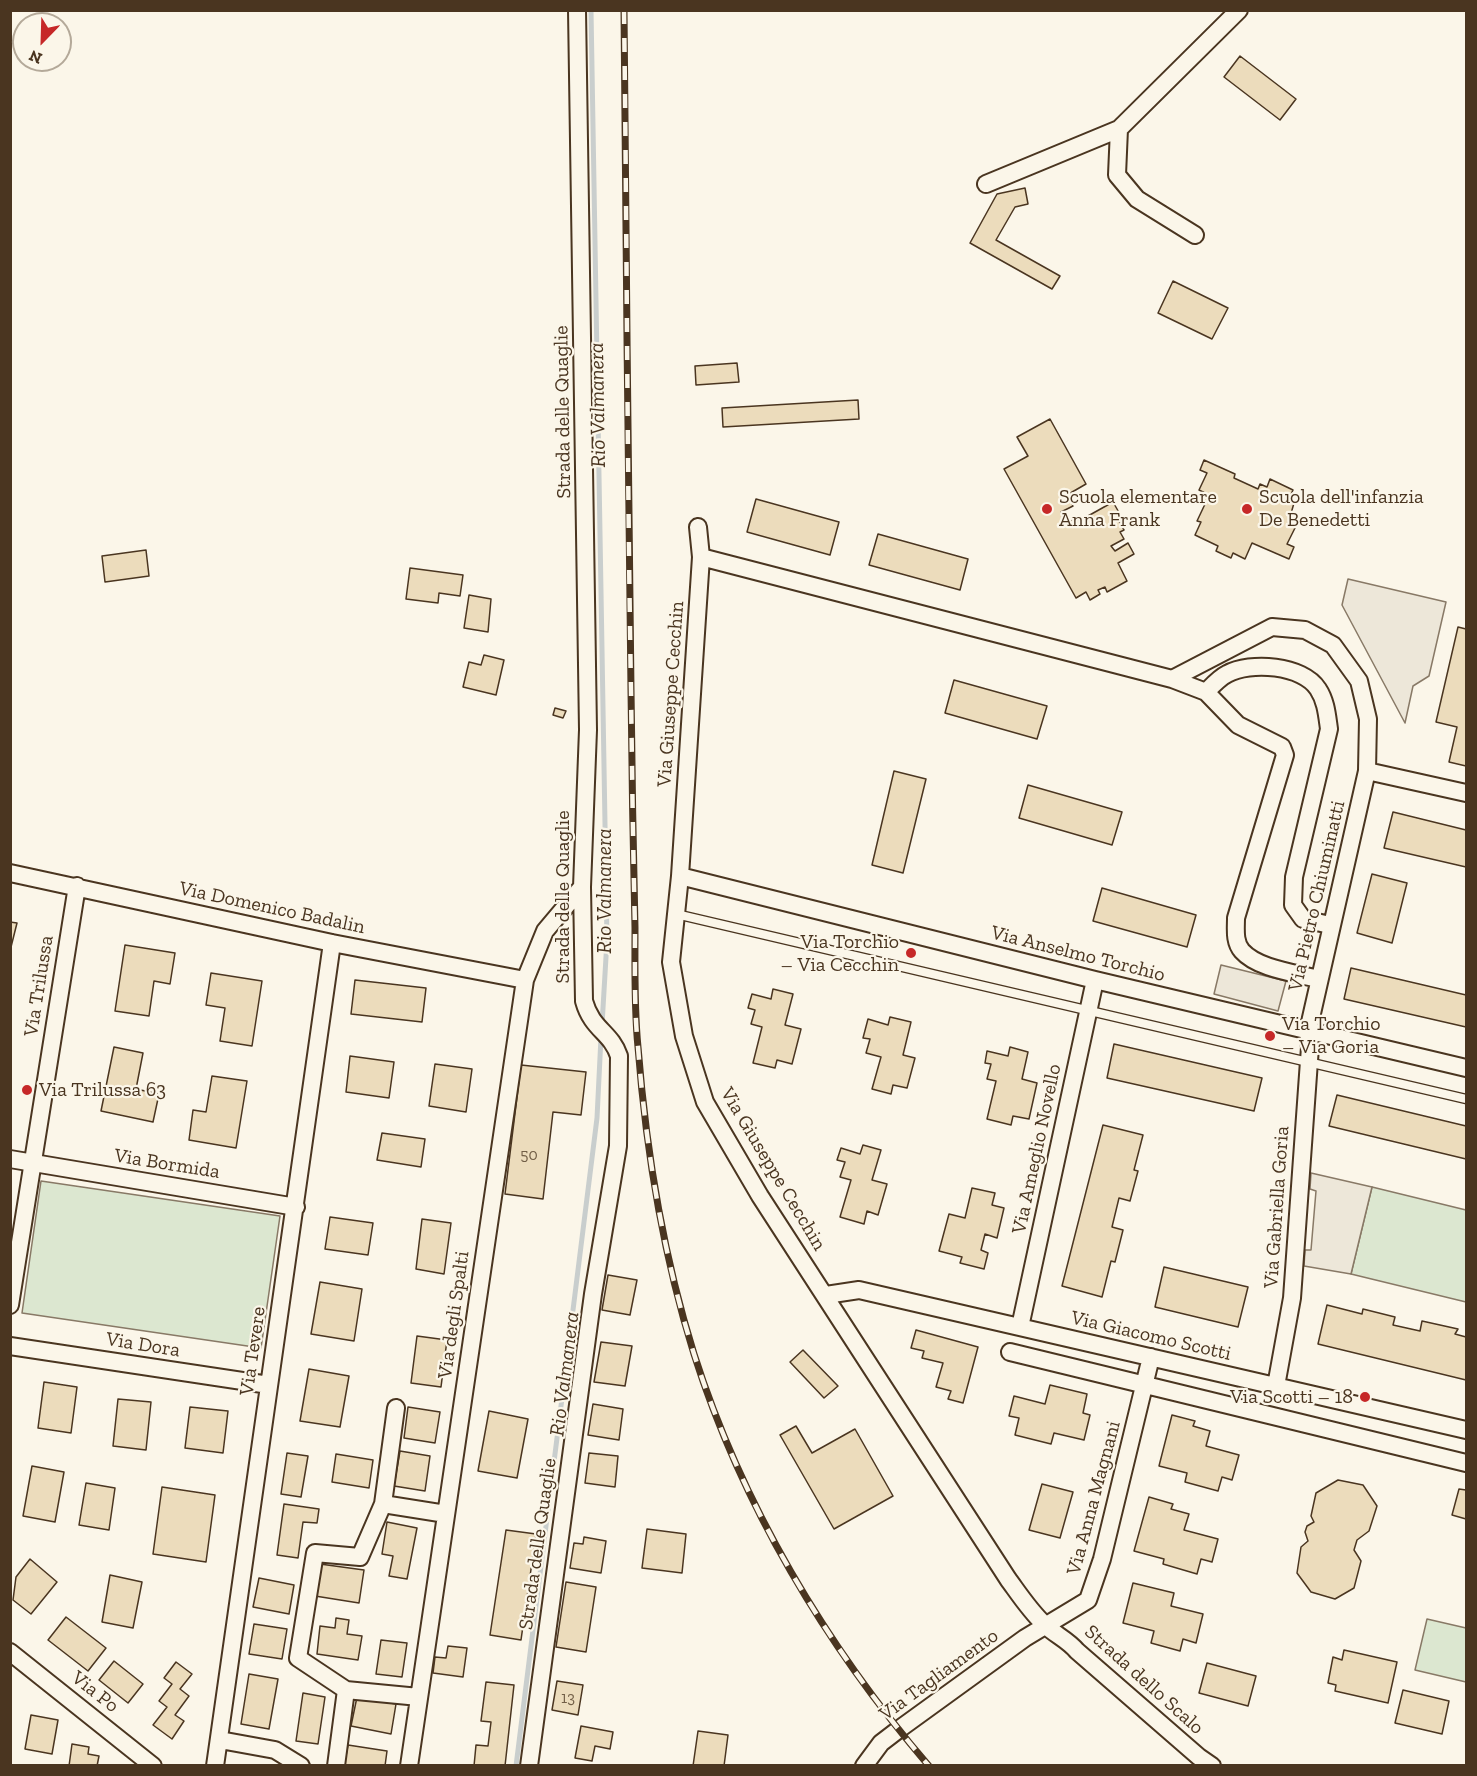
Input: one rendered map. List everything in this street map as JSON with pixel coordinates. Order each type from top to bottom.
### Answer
[{"type":"street","name":"Strada delle Quaglie","points":[[529,1766],[593,1294],[618,1146],[619,1056],[615,1045],[588,1018],[584,1001],[582,887],[588,718],[577,10]]},
{"type":"street","points":[[986,184],[1119,129],[1239,10]]},
{"type":"street","points":[[1119,129],[1117,175],[1137,199],[1195,235]]},
{"type":"street","name":"Via Giuseppe Cecchin","points":[[698,527],[701,557],[680,876],[671,962],[684,1036],[705,1102],[760,1196],[1008,1579],[1046,1627]]},
{"type":"street","points":[[701,557],[1172,679],[1206,692],[1238,725],[1282,747],[1285,755],[1236,918],[1235,937],[1241,951],[1260,962],[1318,979]]},
{"type":"street","name":"Via Pietro Chiuminatti","points":[[1172,679],[1272,627],[1305,630],[1333,645],[1359,681],[1368,719],[1367,771],[1330,925],[1308,1030]]},
{"type":"street","points":[[1206,692],[1227,674],[1249,666],[1272,666],[1299,675],[1317,687],[1326,706],[1329,729],[1294,877],[1293,905],[1303,919],[1330,925]]},
{"type":"street","points":[[1367,771],[1467,793]]},
{"type":"street","name":"Via Domenico Badalin","points":[[10,873],[332,943],[525,980]]},
{"type":"street","name":"Via Anselmo Torchio","points":[[680,876],[1095,980],[1467,1068]]},
{"type":"street","name":"Via Trilussa","points":[[10,1305],[77,886]]},
{"type":"street","name":"Via degli Spalti","points":[[409,1766],[525,980],[545,932],[582,887]]},
{"type":"street","name":"Via Tevere","points":[[215,1766],[332,943]]},
{"type":"street","name":"Via Ameglio Novello","points":[[1020,1327],[1095,980]]},
{"type":"street","name":"Via Gabriella Goria","points":[[1276,1386],[1292,1298],[1310,1047],[1308,1030]]},
{"type":"street","name":"Via Bormida","points":[[10,1159],[296,1207]]},
{"type":"street","name":"Via Giacomo Scotti","points":[[826,1295],[860,1290],[1467,1430]]},
{"type":"street","name":"Via Dora","points":[[10,1346],[269,1385]]},
{"type":"street","points":[[1010,1352],[1467,1463]]},
{"type":"street","name":"Via Anna Magnani","points":[[1046,1627],[1088,1600],[1102,1559],[1151,1357]]},
{"type":"street","points":[[396,1408],[383,1504],[360,1557],[315,1553],[298,1658],[346,1690],[419,1697]]},
{"type":"street","points":[[383,1504],[446,1514]]},
{"type":"street","name":"Via Tagliamento","points":[[864,1766],[881,1743],[898,1730],[1025,1638],[1046,1627]]},
{"type":"street","name":"Strada dello Scalo","points":[[1046,1627],[1069,1640],[1077,1651],[1212,1766]]},
{"type":"street","name":"Via Po","points":[[10,1652],[153,1766]]},
{"type":"street","points":[[336,1766],[346,1690]]},
{"type":"street","points":[[220,1740],[275,1750],[301,1766]]},
{"type":"lane","points":[[676,914],[1467,1099]]},
{"type":"green space","points":[[41,1181],[280,1216],[261,1348],[22,1313]]},
{"type":"green space","points":[[1372,1187],[1466,1210],[1466,1302],[1351,1274]]},
{"type":"green space","points":[[1427,1619],[1466,1628],[1466,1682],[1415,1670]]},
{"type":"shaded area","points":[[1348,579],[1446,602],[1429,676],[1413,686],[1405,723],[1342,605]]},
{"type":"shaded area","points":[[1221,965],[1286,981],[1278,1011],[1214,994]]},
{"type":"shaded area","points":[[1311,1173],[1372,1187],[1351,1274],[1304,1266],[1305,1250],[1311,1250],[1316,1191],[1310,1189]]},
{"type":"building","points":[[1240,56],[1296,99],[1280,120],[1224,77]]},
{"type":"building","points":[[1025,188],[1028,204],[1015,207],[996,240],[1060,276],[1052,289],[970,243],[997,194]]},
{"type":"building","points":[[1173,281],[1228,308],[1212,339],[1158,313]]},
{"type":"building","points":[[737,363],[739,382],[696,385],[695,366]]},
{"type":"building","points":[[858,400],[859,419],[723,427],[722,408]]},
{"type":"building","name":"Scuola elementare Anna Frank","points":[[1050,419],[1086,484],[1067,495],[1073,506],[1061,512],[1067,523],[1077,517],[1079,521],[1113,502],[1121,516],[1117,518],[1124,530],[1120,532],[1124,539],[1111,546],[1115,551],[1128,543],[1134,554],[1118,563],[1127,581],[1107,592],[1105,587],[1098,590],[1100,594],[1090,600],[1086,592],[1076,598],[1004,469],[1028,456],[1017,437]]},
{"type":"building","name":"Scuola dell'infanzia De Benedetti","points":[[1204,460],[1235,474],[1234,478],[1258,489],[1260,484],[1267,487],[1270,479],[1293,490],[1288,501],[1294,503],[1288,524],[1295,528],[1287,544],[1294,547],[1289,559],[1252,543],[1245,559],[1233,553],[1231,558],[1216,551],[1218,546],[1195,535],[1201,522],[1197,521],[1206,502],[1202,499],[1205,493],[1199,490],[1207,473],[1200,470]]},
{"type":"building","points":[[756,499],[839,522],[830,555],[747,532]]},
{"type":"building","points":[[878,534],[968,559],[960,590],[869,565]]},
{"type":"building","points":[[146,550],[149,576],[105,582],[102,556]]},
{"type":"building","points":[[410,568],[463,575],[460,596],[439,593],[438,603],[406,599]]},
{"type":"building","points":[[469,595],[491,599],[488,632],[464,628]]},
{"type":"building","points":[[1458,627],[1466,629],[1466,766],[1449,762],[1457,727],[1436,722]]},
{"type":"building","points":[[484,655],[504,660],[496,695],[463,687],[469,662],[481,665]]},
{"type":"building","points":[[954,680],[1047,706],[1037,739],[945,713]]},
{"type":"building","points":[[555,708],[566,711],[563,718],[553,715]]},
{"type":"building","points":[[894,771],[926,779],[903,873],[872,865]]},
{"type":"building","points":[[1028,785],[1122,812],[1112,845],[1019,818]]},
{"type":"building","points":[[1393,812],[1466,830],[1466,867],[1384,848]]},
{"type":"building","points":[[1372,874],[1407,883],[1392,943],[1357,933]]},
{"type":"building","points":[[1102,888],[1196,915],[1187,947],[1093,921]]},
{"type":"building","points":[[10,922],[17,923],[10,951]]},
{"type":"building","points":[[125,945],[175,953],[170,984],[154,981],[149,1016],[115,1011]]},
{"type":"building","points":[[1351,968],[1466,995],[1466,1027],[1344,999]]},
{"type":"building","points":[[211,973],[262,981],[252,1046],[220,1041],[225,1008],[206,1005]]},
{"type":"building","points":[[355,980],[426,988],[422,1022],[351,1014]]},
{"type":"building","points":[[773,989],[793,994],[785,1025],[801,1029],[792,1064],[777,1060],[775,1068],[753,1063],[762,1027],[751,1024],[755,1010],[748,1008],[752,994],[771,999]]},
{"type":"building","points":[[890,1017],[911,1022],[903,1055],[915,1058],[907,1088],[893,1085],[891,1094],[872,1089],[881,1057],[866,1053],[870,1039],[863,1038],[868,1019],[888,1025]]},
{"type":"building","points":[[1114,1044],[1262,1078],[1254,1111],[1107,1078]]},
{"type":"building","points":[[114,1047],[143,1053],[136,1089],[159,1094],[153,1122],[101,1111]]},
{"type":"building","points":[[1010,1047],[1028,1052],[1022,1079],[1037,1083],[1029,1119],[1013,1116],[1011,1125],[987,1119],[996,1081],[987,1079],[991,1064],[985,1063],[987,1051],[1008,1056]]},
{"type":"building","points":[[350,1056],[394,1062],[389,1098],[346,1092]]},
{"type":"building","points":[[435,1064],[472,1069],[466,1112],[429,1106]]},
{"type":"building","points":[[521,1065],[586,1072],[581,1115],[553,1112],[543,1199],[505,1194]]},
{"type":"building","points":[[212,1076],[247,1081],[236,1148],[189,1140],[193,1110],[206,1112]]},
{"type":"building","points":[[1337,1095],[1466,1126],[1466,1159],[1329,1126]]},
{"type":"building","points":[[1103,1125],[1143,1135],[1134,1170],[1138,1171],[1130,1201],[1119,1198],[1112,1227],[1123,1230],[1115,1262],[1111,1261],[1102,1297],[1062,1286]]},
{"type":"building","points":[[382,1133],[425,1139],[421,1167],[377,1160]]},
{"type":"building","points":[[863,1145],[881,1150],[872,1180],[887,1184],[878,1215],[867,1211],[864,1224],[840,1217],[851,1180],[840,1177],[845,1162],[837,1160],[841,1148],[860,1154]]},
{"type":"building","points":[[972,1188],[995,1193],[992,1205],[1004,1208],[997,1238],[985,1234],[981,1250],[988,1253],[984,1269],[960,1263],[962,1257],[939,1251],[949,1214],[965,1218]]},
{"type":"building","points":[[330,1217],[373,1223],[368,1255],[325,1249]]},
{"type":"building","points":[[422,1219],[451,1223],[444,1274],[416,1269]]},
{"type":"building","points":[[1164,1267],[1248,1287],[1238,1327],[1155,1307]]},
{"type":"building","points":[[608,1275],[637,1280],[630,1315],[602,1310]]},
{"type":"building","points":[[320,1282],[362,1289],[354,1341],[311,1334]]},
{"type":"building","points":[[1327,1305],[1362,1314],[1363,1309],[1395,1317],[1393,1325],[1420,1331],[1422,1321],[1458,1329],[1455,1334],[1466,1337],[1466,1380],[1318,1344]]},
{"type":"building","points":[[916,1330],[978,1347],[963,1403],[948,1399],[951,1391],[936,1387],[943,1363],[922,1358],[924,1351],[911,1348]]},
{"type":"building","points":[[417,1336],[447,1340],[441,1387],[411,1383]]},
{"type":"building","points":[[601,1342],[632,1346],[625,1386],[594,1382]]},
{"type":"building","points":[[803,1350],[838,1386],[824,1398],[790,1362]]},
{"type":"building","points":[[309,1369],[349,1376],[340,1427],[300,1421]]},
{"type":"building","points":[[44,1382],[77,1387],[71,1433],[38,1428]]},
{"type":"building","points":[[1050,1385],[1087,1394],[1083,1413],[1090,1415],[1084,1440],[1054,1433],[1051,1444],[1015,1435],[1019,1418],[1009,1416],[1014,1396],[1045,1404]]},
{"type":"building","points":[[118,1399],[151,1402],[146,1450],[113,1446]]},
{"type":"building","points":[[593,1404],[623,1409],[619,1440],[588,1435]]},
{"type":"building","points":[[190,1407],[228,1411],[223,1453],[185,1448]]},
{"type":"building","points":[[408,1407],[440,1412],[435,1443],[404,1438]]},
{"type":"building","points":[[489,1411],[528,1419],[517,1478],[478,1471]]},
{"type":"building","points":[[1172,1415],[1195,1421],[1193,1426],[1210,1431],[1206,1446],[1239,1455],[1232,1480],[1222,1477],[1218,1491],[1185,1482],[1187,1473],[1159,1466]]},
{"type":"building","points":[[796,1426],[812,1453],[855,1429],[893,1496],[834,1529],[780,1435]]},
{"type":"building","points":[[400,1451],[430,1456],[425,1491],[394,1486]]},
{"type":"building","points":[[287,1453],[308,1456],[301,1497],[281,1494]]},
{"type":"building","points":[[589,1453],[618,1456],[615,1487],[585,1483]]},
{"type":"building","points":[[336,1454],[373,1460],[369,1488],[332,1482]]},
{"type":"building","points":[[32,1466],[64,1472],[55,1522],[23,1516]]},
{"type":"building","points":[[1338,1480],[1363,1485],[1377,1506],[1369,1531],[1357,1540],[1354,1550],[1361,1561],[1354,1588],[1335,1599],[1311,1592],[1297,1573],[1301,1547],[1308,1541],[1305,1532],[1307,1526],[1314,1522],[1311,1516],[1316,1493]]},
{"type":"building","points":[[86,1483],[115,1488],[109,1530],[79,1525]]},
{"type":"building","points":[[1042,1484],[1073,1492],[1060,1538],[1029,1530]]},
{"type":"building","points":[[162,1487],[215,1495],[206,1562],[153,1554]]},
{"type":"building","points":[[1459,1489],[1466,1490],[1466,1519],[1452,1515]]},
{"type":"building","points":[[1149,1497],[1173,1504],[1171,1509],[1189,1514],[1184,1530],[1218,1539],[1212,1562],[1201,1559],[1197,1574],[1163,1564],[1164,1559],[1134,1551]]},
{"type":"building","points":[[284,1504],[319,1509],[317,1523],[303,1522],[298,1558],[277,1555]]},
{"type":"building","points":[[387,1522],[417,1528],[407,1579],[389,1576],[393,1556],[382,1554]]},
{"type":"building","points":[[647,1529],[686,1534],[682,1573],[642,1568]]},
{"type":"building","points":[[506,1530],[536,1534],[521,1640],[490,1635]]},
{"type":"building","points":[[584,1537],[606,1541],[601,1573],[570,1568],[574,1543],[583,1544]]},
{"type":"building","points":[[30,1559],[57,1582],[31,1614],[13,1600],[16,1577]]},
{"type":"building","points":[[320,1564],[364,1570],[359,1603],[315,1596]]},
{"type":"building","points":[[110,1575],[142,1582],[133,1628],[102,1622]]},
{"type":"building","points":[[259,1578],[294,1585],[289,1614],[253,1607]]},
{"type":"building","points":[[566,1582],[596,1587],[586,1652],[556,1647]]},
{"type":"building","points":[[1133,1583],[1174,1593],[1171,1606],[1203,1614],[1196,1643],[1183,1639],[1180,1651],[1151,1643],[1154,1631],[1123,1623]]},
{"type":"building","points":[[66,1617],[106,1648],[88,1671],[48,1640]]},
{"type":"building","points":[[336,1618],[349,1620],[347,1634],[362,1636],[358,1660],[317,1654],[320,1626],[335,1628]]},
{"type":"building","points":[[254,1624],[287,1629],[282,1659],[249,1654]]},
{"type":"building","points":[[381,1640],[407,1643],[402,1677],[376,1674]]},
{"type":"building","points":[[448,1646],[467,1648],[463,1677],[433,1673],[435,1657],[446,1658]]},
{"type":"building","points":[[1344,1650],[1397,1662],[1388,1703],[1335,1691],[1336,1685],[1328,1683],[1333,1657],[1342,1660]]},
{"type":"building","points":[[114,1661],[143,1684],[128,1703],[99,1680]]},
{"type":"building","points":[[176,1662],[192,1674],[180,1689],[189,1696],[175,1715],[184,1721],[172,1739],[153,1725],[167,1707],[159,1701],[172,1684],[164,1678]]},
{"type":"building","points":[[1207,1663],[1256,1676],[1248,1706],[1199,1693]]},
{"type":"building","points":[[249,1674],[278,1679],[269,1729],[241,1724]]},
{"type":"building","points":[[557,1681],[583,1685],[578,1715],[552,1710]]},
{"type":"building","points":[[486,1682],[514,1685],[505,1766],[474,1766],[476,1745],[488,1746],[491,1722],[481,1721]]},
{"type":"building","points":[[1403,1690],[1449,1701],[1442,1734],[1395,1723]]},
{"type":"building","points":[[303,1693],[325,1697],[318,1744],[296,1741]]},
{"type":"building","points":[[357,1697],[396,1704],[391,1734],[351,1726]]},
{"type":"building","points":[[31,1715],[58,1720],[52,1754],[25,1749]]},
{"type":"building","points":[[581,1726],[613,1732],[610,1749],[595,1746],[592,1761],[575,1758]]},
{"type":"building","points":[[698,1731],[728,1735],[724,1766],[693,1766]]},
{"type":"building","points":[[72,1744],[89,1747],[88,1754],[99,1756],[97,1766],[69,1766]]},
{"type":"building","points":[[348,1745],[387,1751],[385,1766],[344,1766]]},
{"type":"waterway","name":"Rio Valmanera","points":[[591,10],[607,940],[602,1025]]},
{"type":"waterway","name":"Rio Valmanera","points":[[516,1766],[597,1118],[601,1037]]},
{"type":"railway","points":[[624,10],[635,1003],[641,1086],[657,1202],[673,1279],[694,1354],[736,1465],[762,1519],[822,1623],[891,1720],[929,1766]]},
{"type":"place","name":"Scuola elementare Anna Frank","points":[[1047,509]]},
{"type":"place","name":"Scuola dell'infanzia De Benedetti","points":[[1247,509]]},
{"type":"place","name":"Via Torchio – Via Cecchin","points":[[911,953]]},
{"type":"place","name":"Via Torchio – Via Goria","points":[[1270,1036]]},
{"type":"place","name":"Via Trilussa 63","points":[[27,1090]]},
{"type":"place","name":"Via Scotti – 18","points":[[1365,1397]]}]
